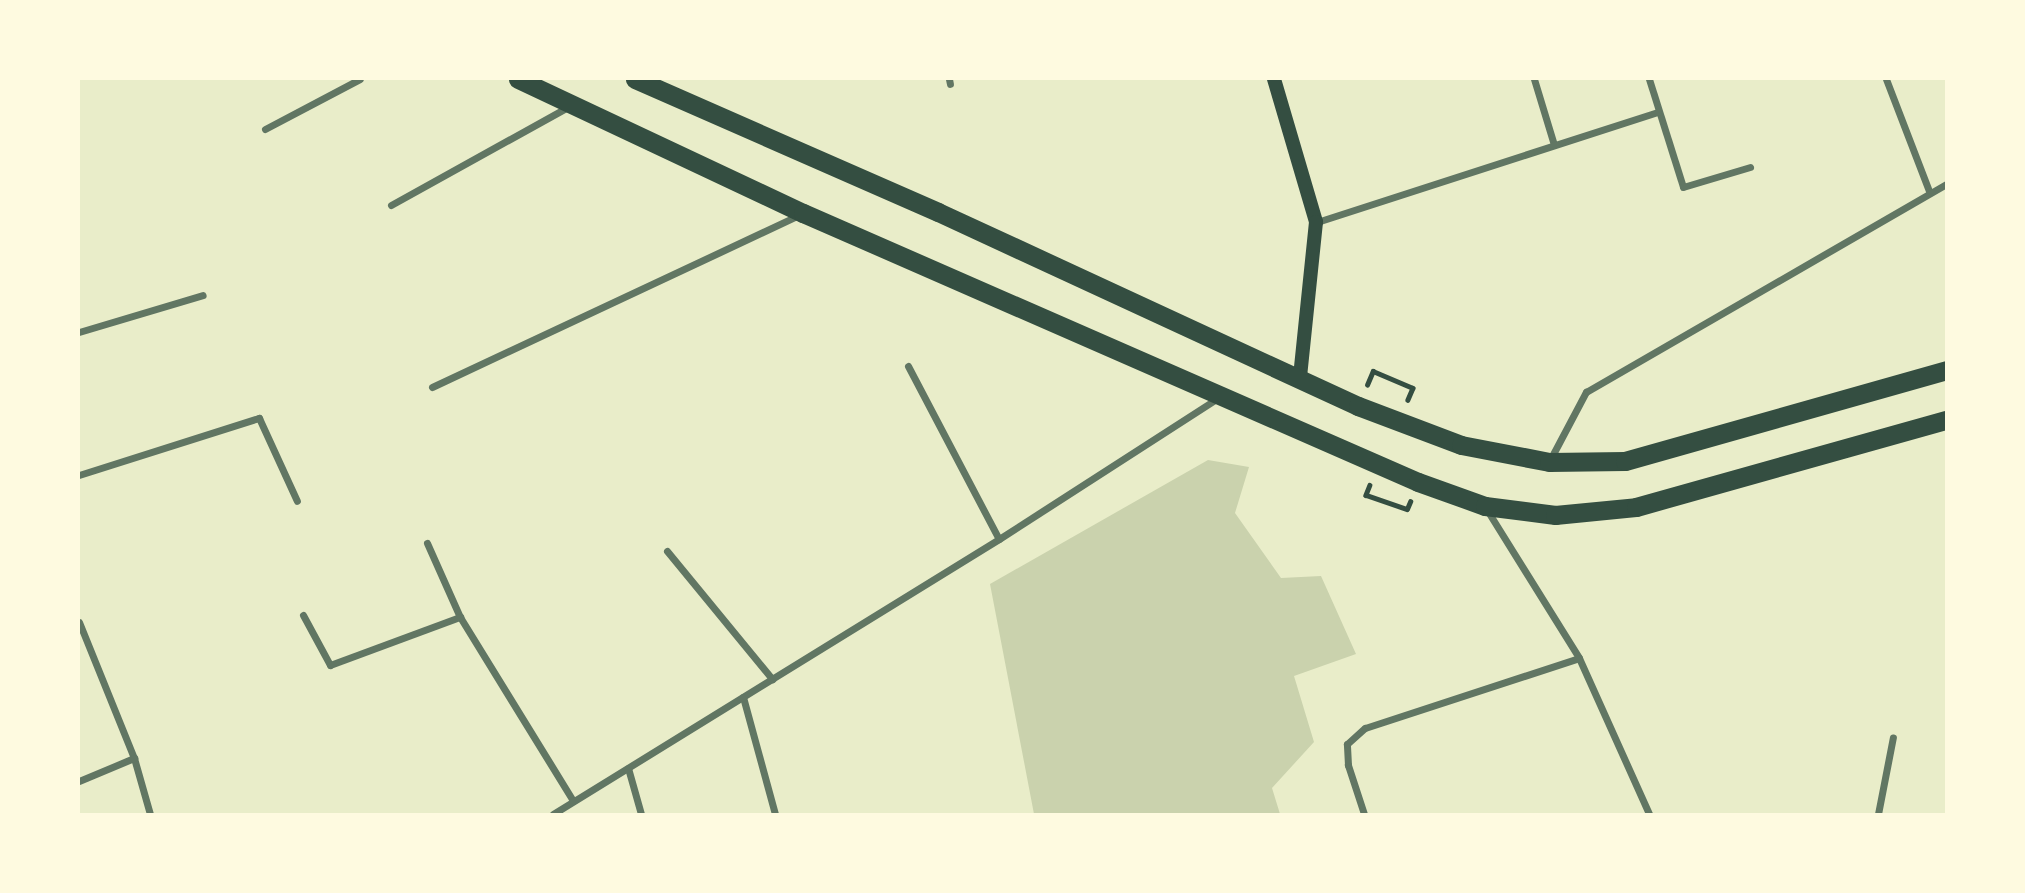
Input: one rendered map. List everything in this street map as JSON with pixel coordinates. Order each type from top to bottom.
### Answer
[{"type":"highway","points":[[518,79],[803,213],[1220,397],[1418,482],[1485,506],[1555,514],[1636,507],[1946,421]]},
{"type":"highway","points":[[635,79],[938,212],[1358,405],[1461,445],[1549,462],[1625,461],[1946,370]]},
{"type":"main road","points":[[1274,79],[1316,222],[1300,378]]},
{"type":"street","points":[[265,129],[360,79]]},
{"type":"street","points":[[1534,79],[1554,145]]},
{"type":"street","points":[[1650,79],[1683,187],[1750,167]]},
{"type":"street","points":[[1885,79],[1929,191]]},
{"type":"street","points":[[391,205],[572,104]]},
{"type":"street","points":[[1316,222],[1658,112]]},
{"type":"street","points":[[1549,462],[1586,393],[1929,191],[1946,184]]},
{"type":"street","points":[[432,387],[803,213]]},
{"type":"street","points":[[79,332],[203,295]]},
{"type":"street","points":[[908,366],[999,539]]},
{"type":"street","points":[[552,814],[999,539],[1220,397]]},
{"type":"street","points":[[79,475],[259,418],[297,501]]},
{"type":"street","points":[[1485,506],[1579,658],[1649,814]]},
{"type":"street","points":[[427,543],[460,617],[573,801]]},
{"type":"street","points":[[667,551],[772,679]]},
{"type":"street","points":[[303,615],[330,666],[460,617]]},
{"type":"street","points":[[79,622],[134,758],[150,814]]},
{"type":"street","points":[[1364,814],[1348,765],[1347,744],[1365,728],[1579,658]]},
{"type":"street","points":[[743,697],[775,814]]},
{"type":"street","points":[[1878,814],[1893,737]]},
{"type":"street","points":[[79,781],[134,758]]},
{"type":"street","points":[[628,768],[641,814]]},
{"type":"path","points":[[1373,371],[1413,388]]},
{"type":"path","points":[[1366,495],[1407,509]]},
{"type":"green space","points":[[1208,460],[1249,467],[1235,513],[1281,578],[1321,576],[1356,654],[1294,676],[1314,742],[1272,788],[1280,814],[1034,814],[990,584]]}]
